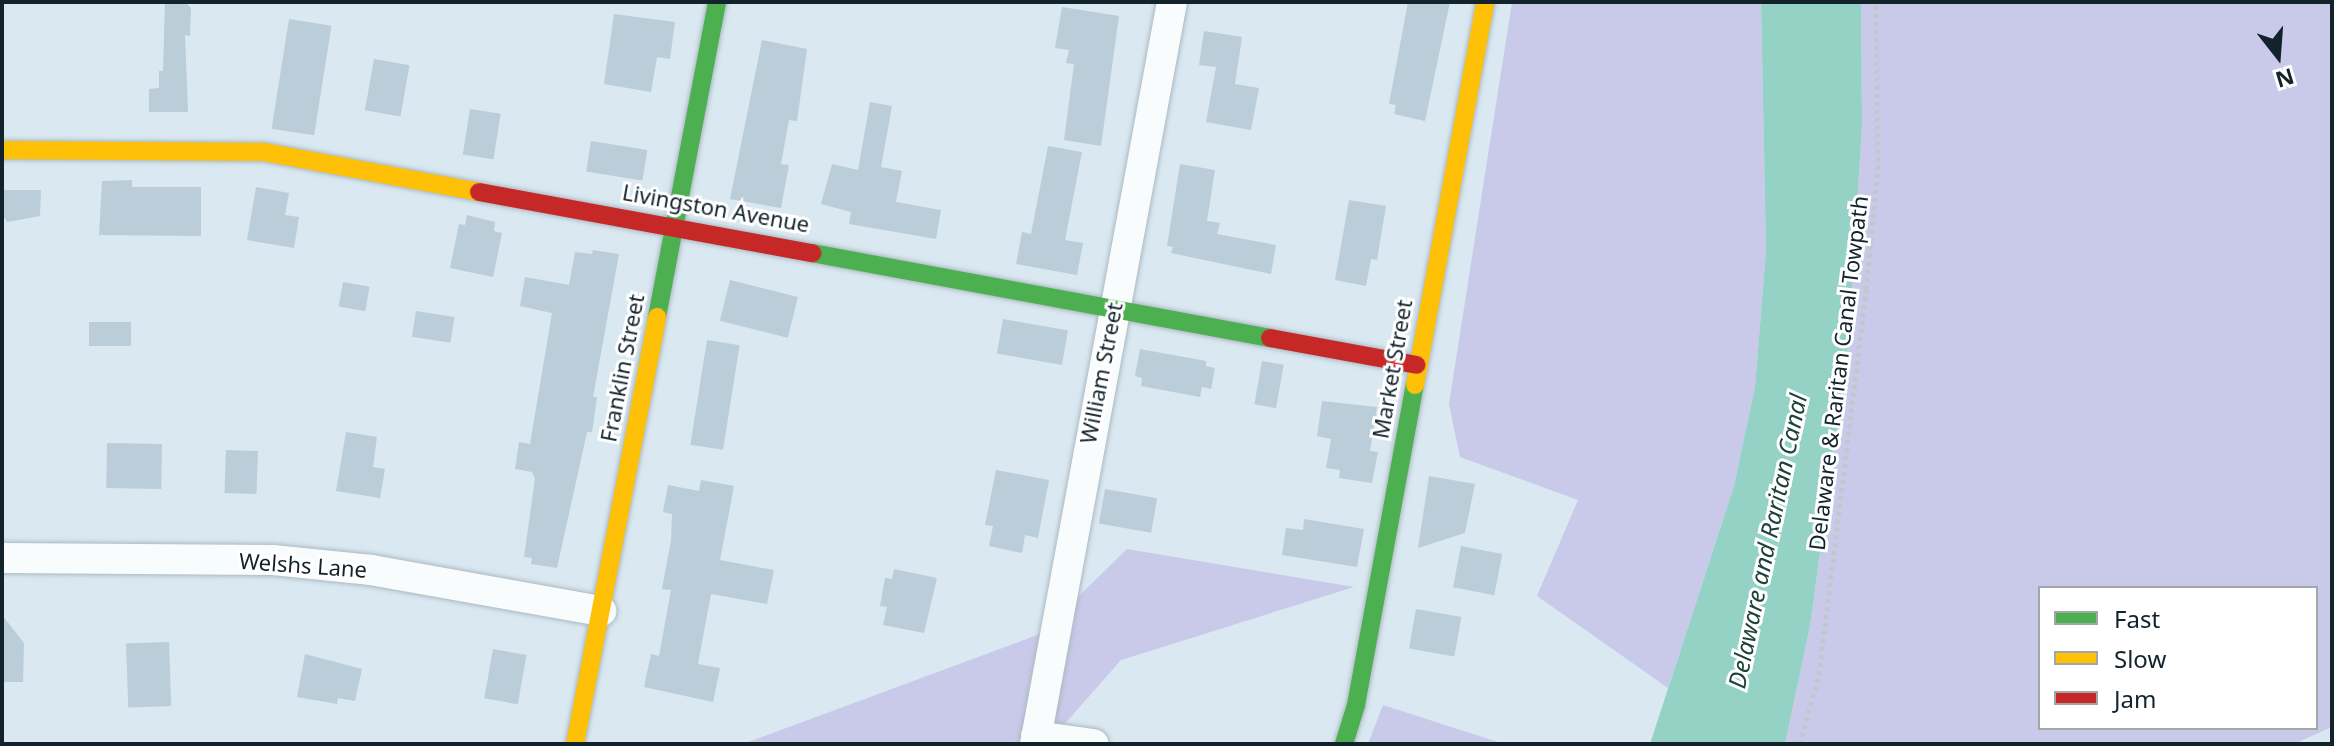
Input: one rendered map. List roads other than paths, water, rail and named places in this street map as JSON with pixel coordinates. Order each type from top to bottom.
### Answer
[{"type":"street","name":"Franklin Street","points":[[575,744],[717,2]]},
{"type":"street","name":"William Street","points":[[1036,740],[1113,306],[1172,2]]},
{"type":"street","name":"Market Street","points":[[1344,744],[1356,705],[1485,2]]},
{"type":"street","name":"Livingston Avenue","points":[[2,150],[264,152],[1113,306],[1417,365]]},
{"type":"street","name":"Welshs Lane","points":[[2,558],[273,560],[371,570],[601,611]]},
{"type":"street","points":[[1036,740],[1093,744]]},
{"type":"water","name":"Delaware and Raritan Canal","points":[[1761,2],[1861,2],[1862,125],[1849,340],[1810,626],[1785,744],[1650,744],[1734,486],[1755,387],[1766,251]]}]
